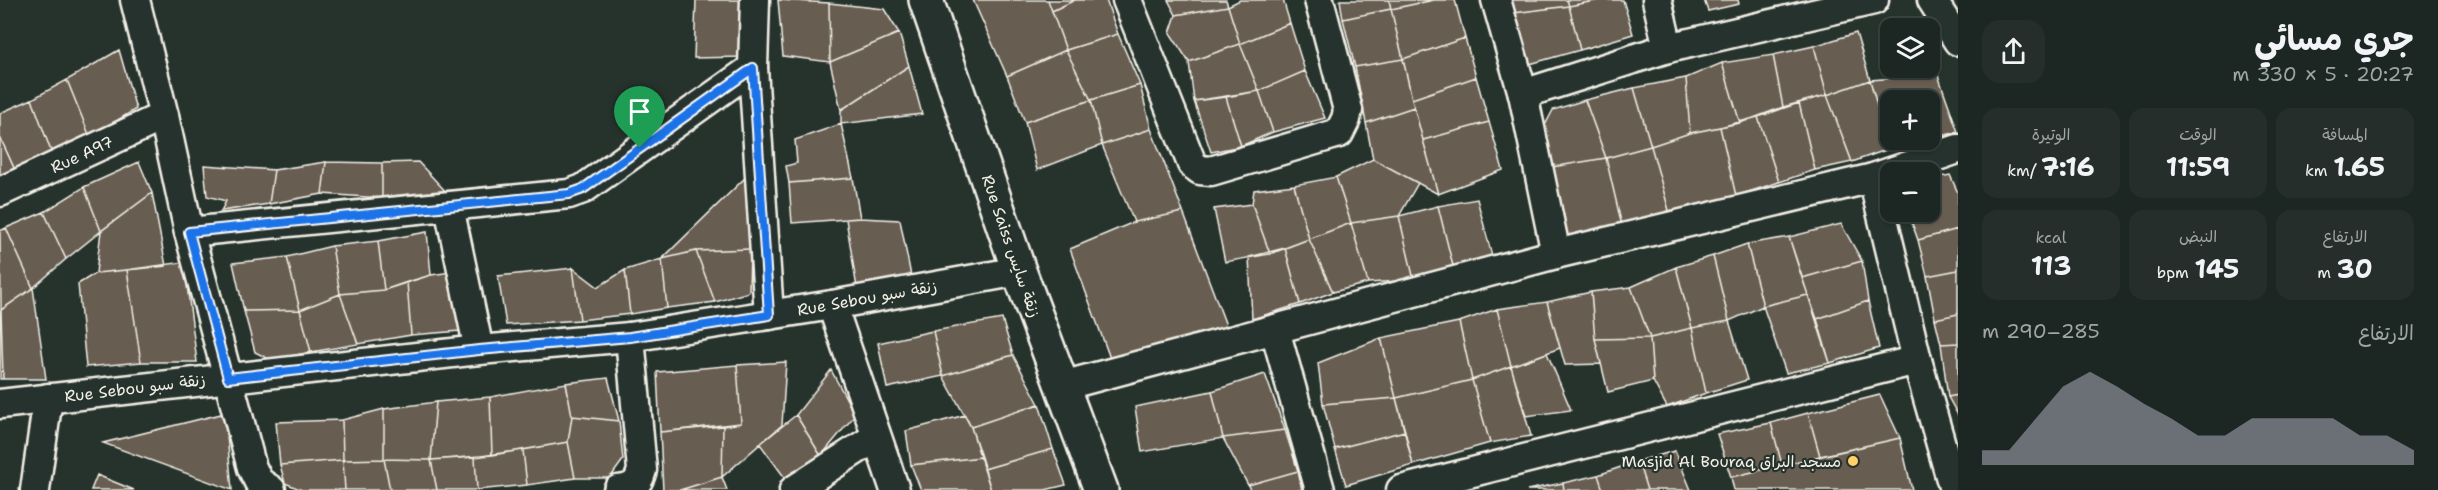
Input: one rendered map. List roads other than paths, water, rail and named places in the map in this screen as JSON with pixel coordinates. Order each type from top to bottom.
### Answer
[{"type":"street","points":[[135,0],[164,116],[189,232],[252,468],[259,483],[271,490]]},
{"type":"street","points":[[755,0],[753,68],[769,315]]},
{"type":"street","name":"Rue Saiss زنقة سايس","points":[[926,0],[1019,272],[1101,490]]},
{"type":"street","points":[[1127,0],[1192,164],[1200,170],[1210,171],[1339,133],[1348,110],[1319,0]]},
{"type":"street","points":[[1496,0],[1523,93],[1556,254]]},
{"type":"street","points":[[1657,0],[1668,48]]},
{"type":"street","points":[[1523,93],[1668,48],[1824,5],[1874,0]]},
{"type":"street","points":[[1932,0],[1958,41]]},
{"type":"street","points":[[189,232],[569,194],[583,189],[753,68]]},
{"type":"street","name":"Rue A97","points":[[0,192],[164,116]]},
{"type":"street","points":[[1062,387],[1556,254],[1873,178],[1958,149]]},
{"type":"street","points":[[1873,178],[1917,360],[1954,490]]},
{"type":"street","points":[[449,207],[479,350]]},
{"type":"street","name":"Rue Sebou زنقة سبو","points":[[0,404],[479,350],[630,337],[1019,272]]},
{"type":"street","points":[[832,305],[895,490]]},
{"type":"street","points":[[1275,330],[1320,490]]},
{"type":"street","points":[[618,490],[633,488],[639,481],[642,470],[630,337]]},
{"type":"street","points":[[1401,490],[1917,360]]},
{"type":"street","points":[[35,490],[48,398]]},
{"type":"street","points":[[794,490],[876,437]]},
{"type":"place","name":"Masjid Al Bouraq مسجد البراق","points":[[1853,461]]}]
